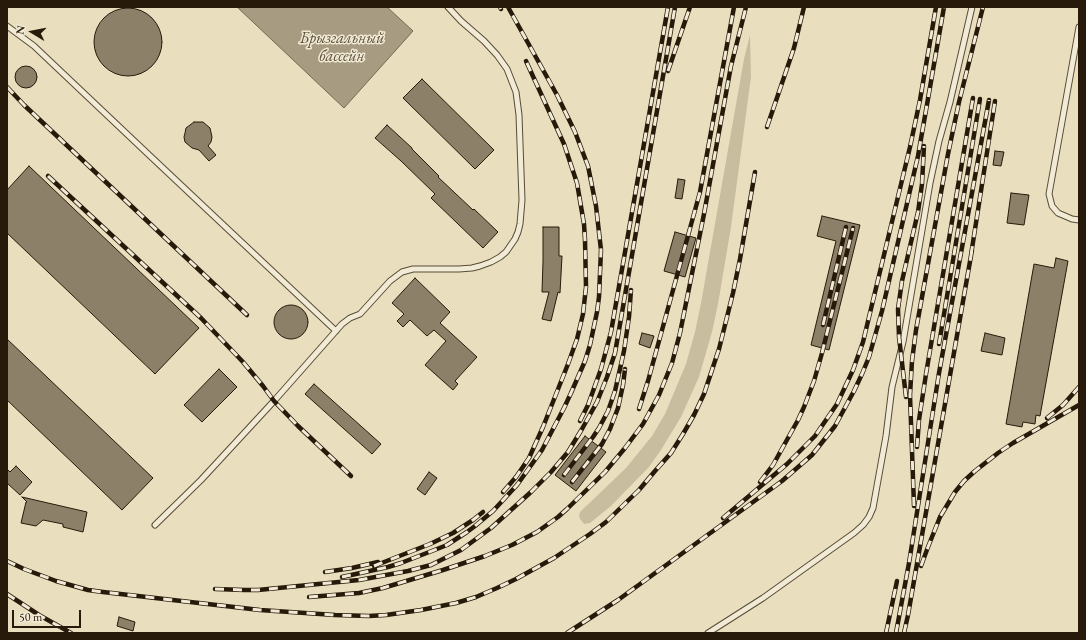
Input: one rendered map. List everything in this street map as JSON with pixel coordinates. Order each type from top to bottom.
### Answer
[{"type":"lane","points":[[156,525],[201,480],[342,324],[350,318],[360,314],[390,281],[402,272],[413,269],[458,270],[480,266],[491,262],[506,252],[511,245],[518,232],[522,200],[519,115],[516,92],[507,69],[497,56],[484,41],[448,7]]},
{"type":"lane","points":[[708,633],[763,598],[854,533],[863,525],[873,508],[886,436],[892,387],[903,342],[932,176],[939,141],[950,102],[972,7]]},
{"type":"lane","points":[[7,26],[34,46],[146,154],[336,331]]},
{"type":"lane","points":[[1079,27],[1049,194],[1052,206],[1058,213],[1072,219],[1079,220]]},
{"type":"shaded area","points":[[750,35],[751,77],[731,227],[718,304],[712,332],[699,377],[681,417],[649,467],[611,506],[590,523],[584,524],[579,516],[580,512],[626,468],[652,436],[665,414],[686,364],[701,303],[744,59]]},
{"type":"water","name":"Брызгальный бассейн","points":[[237,7],[387,7],[413,31],[344,108]]},
{"type":"building","points":[[128,8],[141,11],[152,18],[159,29],[162,42],[159,55],[152,66],[141,73],[128,76],[115,73],[104,66],[97,55],[94,42],[97,29],[104,18],[115,11]]},
{"type":"building","points":[[26,66],[30,67],[36,73],[36,81],[30,87],[26,88],[22,87],[16,81],[15,77],[16,73],[22,67]]},
{"type":"building","points":[[422,79],[494,150],[475,169],[403,98]]},
{"type":"building","points":[[194,122],[203,122],[210,128],[212,137],[208,146],[216,155],[209,161],[199,150],[192,148],[185,142],[184,137],[186,128]]},
{"type":"building","points":[[387,125],[412,148],[439,176],[438,177],[498,232],[483,248],[431,198],[435,194],[375,138]]},
{"type":"building","points":[[995,151],[1004,152],[1001,166],[993,165]]},
{"type":"building","points":[[29,166],[199,328],[155,374],[7,233],[7,190]]},
{"type":"building","points":[[678,179],[685,180],[682,199],[675,198]]},
{"type":"building","points":[[1011,193],[1029,195],[1024,225],[1007,223]]},
{"type":"building","points":[[822,216],[860,225],[829,350],[811,345],[836,241],[817,236]]},
{"type":"building","points":[[543,227],[559,227],[559,256],[562,256],[560,293],[558,292],[551,321],[542,319],[549,292],[542,292]]},
{"type":"building","points":[[675,232],[696,238],[685,277],[664,271]]},
{"type":"building","points":[[1056,258],[1068,261],[1040,416],[1036,415],[1035,424],[1023,422],[1022,427],[1006,424],[1034,264],[1054,268]]},
{"type":"building","points":[[415,278],[450,312],[440,323],[477,357],[455,381],[458,384],[453,390],[425,365],[446,341],[434,330],[427,336],[410,320],[403,327],[397,321],[404,314],[392,303]]},
{"type":"building","points":[[288,305],[294,305],[303,310],[307,316],[307,328],[303,334],[294,339],[288,339],[279,334],[274,325],[274,319],[279,310]]},
{"type":"building","points":[[642,333],[654,336],[650,348],[639,344]]},
{"type":"building","points":[[985,333],[1005,338],[1002,355],[981,351]]},
{"type":"building","points":[[7,339],[153,478],[122,510],[7,400]]},
{"type":"building","points":[[219,369],[237,387],[202,422],[184,405]]},
{"type":"building","points":[[314,384],[381,444],[372,454],[305,394]]},
{"type":"building","points":[[585,436],[606,452],[576,491],[555,475]]},
{"type":"building","points":[[16,466],[32,482],[20,495],[7,483],[7,469],[10,472]]},
{"type":"building","points":[[429,472],[437,478],[425,495],[417,489]]},
{"type":"building","points":[[22,497],[87,512],[83,532],[63,527],[63,524],[43,520],[36,526],[21,523],[27,502]]},
{"type":"building","points":[[119,617],[135,622],[133,631],[117,626]]},
{"type":"railway","points":[[342,577],[388,567],[447,545],[467,532],[493,511],[517,485],[542,450],[571,393],[585,361],[590,345],[599,297],[601,250],[596,206],[588,166],[575,132],[557,95],[508,7]]},
{"type":"railway","points":[[580,421],[588,405],[601,369],[611,332],[668,7]]},
{"type":"railway","points":[[215,589],[258,590],[359,580],[431,565],[461,550],[491,528],[531,492],[568,452],[597,402],[615,353],[675,7]]},
{"type":"railway","points":[[668,71],[690,7]]},
{"type":"railway","points":[[639,409],[700,192],[734,7]]},
{"type":"railway","points":[[309,597],[359,593],[383,588],[443,570],[512,545],[537,532],[567,509],[605,472],[643,424],[659,395],[672,363],[680,333],[704,214],[731,66],[746,7]]},
{"type":"railway","points":[[767,127],[794,48],[804,7]]},
{"type":"railway","points":[[723,518],[787,464],[815,436],[837,404],[853,370],[863,342],[910,147],[920,100],[936,7]]},
{"type":"railway","points":[[567,633],[618,600],[782,481],[812,455],[835,426],[854,391],[869,357],[882,311],[918,156],[944,7]]},
{"type":"railway","points":[[914,506],[910,395],[916,330],[948,154],[959,102],[983,7]]},
{"type":"railway","points":[[503,492],[516,477],[529,458],[543,427],[577,339],[583,314],[586,287],[584,224],[577,183],[564,144],[526,61]]},
{"type":"railway","points":[[7,87],[24,105],[247,315]]},
{"type":"railway","points":[[917,447],[919,420],[926,374],[973,98]]},
{"type":"railway","points":[[939,344],[980,99]]},
{"type":"railway","points":[[896,633],[909,563],[939,373],[989,100]]},
{"type":"railway","points":[[971,255],[995,101]]},
{"type":"railway","points":[[906,397],[899,337],[898,309],[902,281],[918,212],[922,184],[924,146]]},
{"type":"railway","points":[[7,561],[56,581],[88,590],[260,610],[335,615],[369,616],[421,610],[456,603],[476,597],[516,579],[554,558],[606,522],[639,490],[671,453],[683,434],[704,394],[719,349],[740,259],[755,172]]},
{"type":"railway","points":[[48,176],[201,318],[243,362],[274,401],[351,476]]},
{"type":"railway","points":[[823,325],[846,227]]},
{"type":"railway","points":[[760,482],[773,465],[798,420],[814,381],[853,228]]},
{"type":"railway","points":[[904,633],[972,250]]},
{"type":"railway","points":[[564,475],[593,437],[608,411],[615,391],[624,351],[631,290]]},
{"type":"railway","points":[[572,482],[602,444],[610,429],[618,408],[625,369]]},
{"type":"railway","points":[[1047,418],[1063,405],[1079,387]]},
{"type":"railway","points":[[921,566],[940,517],[955,492],[964,481],[998,453],[1013,443],[1079,405]]},
{"type":"railway","points":[[374,566],[430,544],[453,533],[483,512]]},
{"type":"railway","points":[[325,572],[378,562]]},
{"type":"railway","points":[[886,633],[897,581]]},
{"type":"railway","points":[[7,594],[39,615],[71,633]]}]
